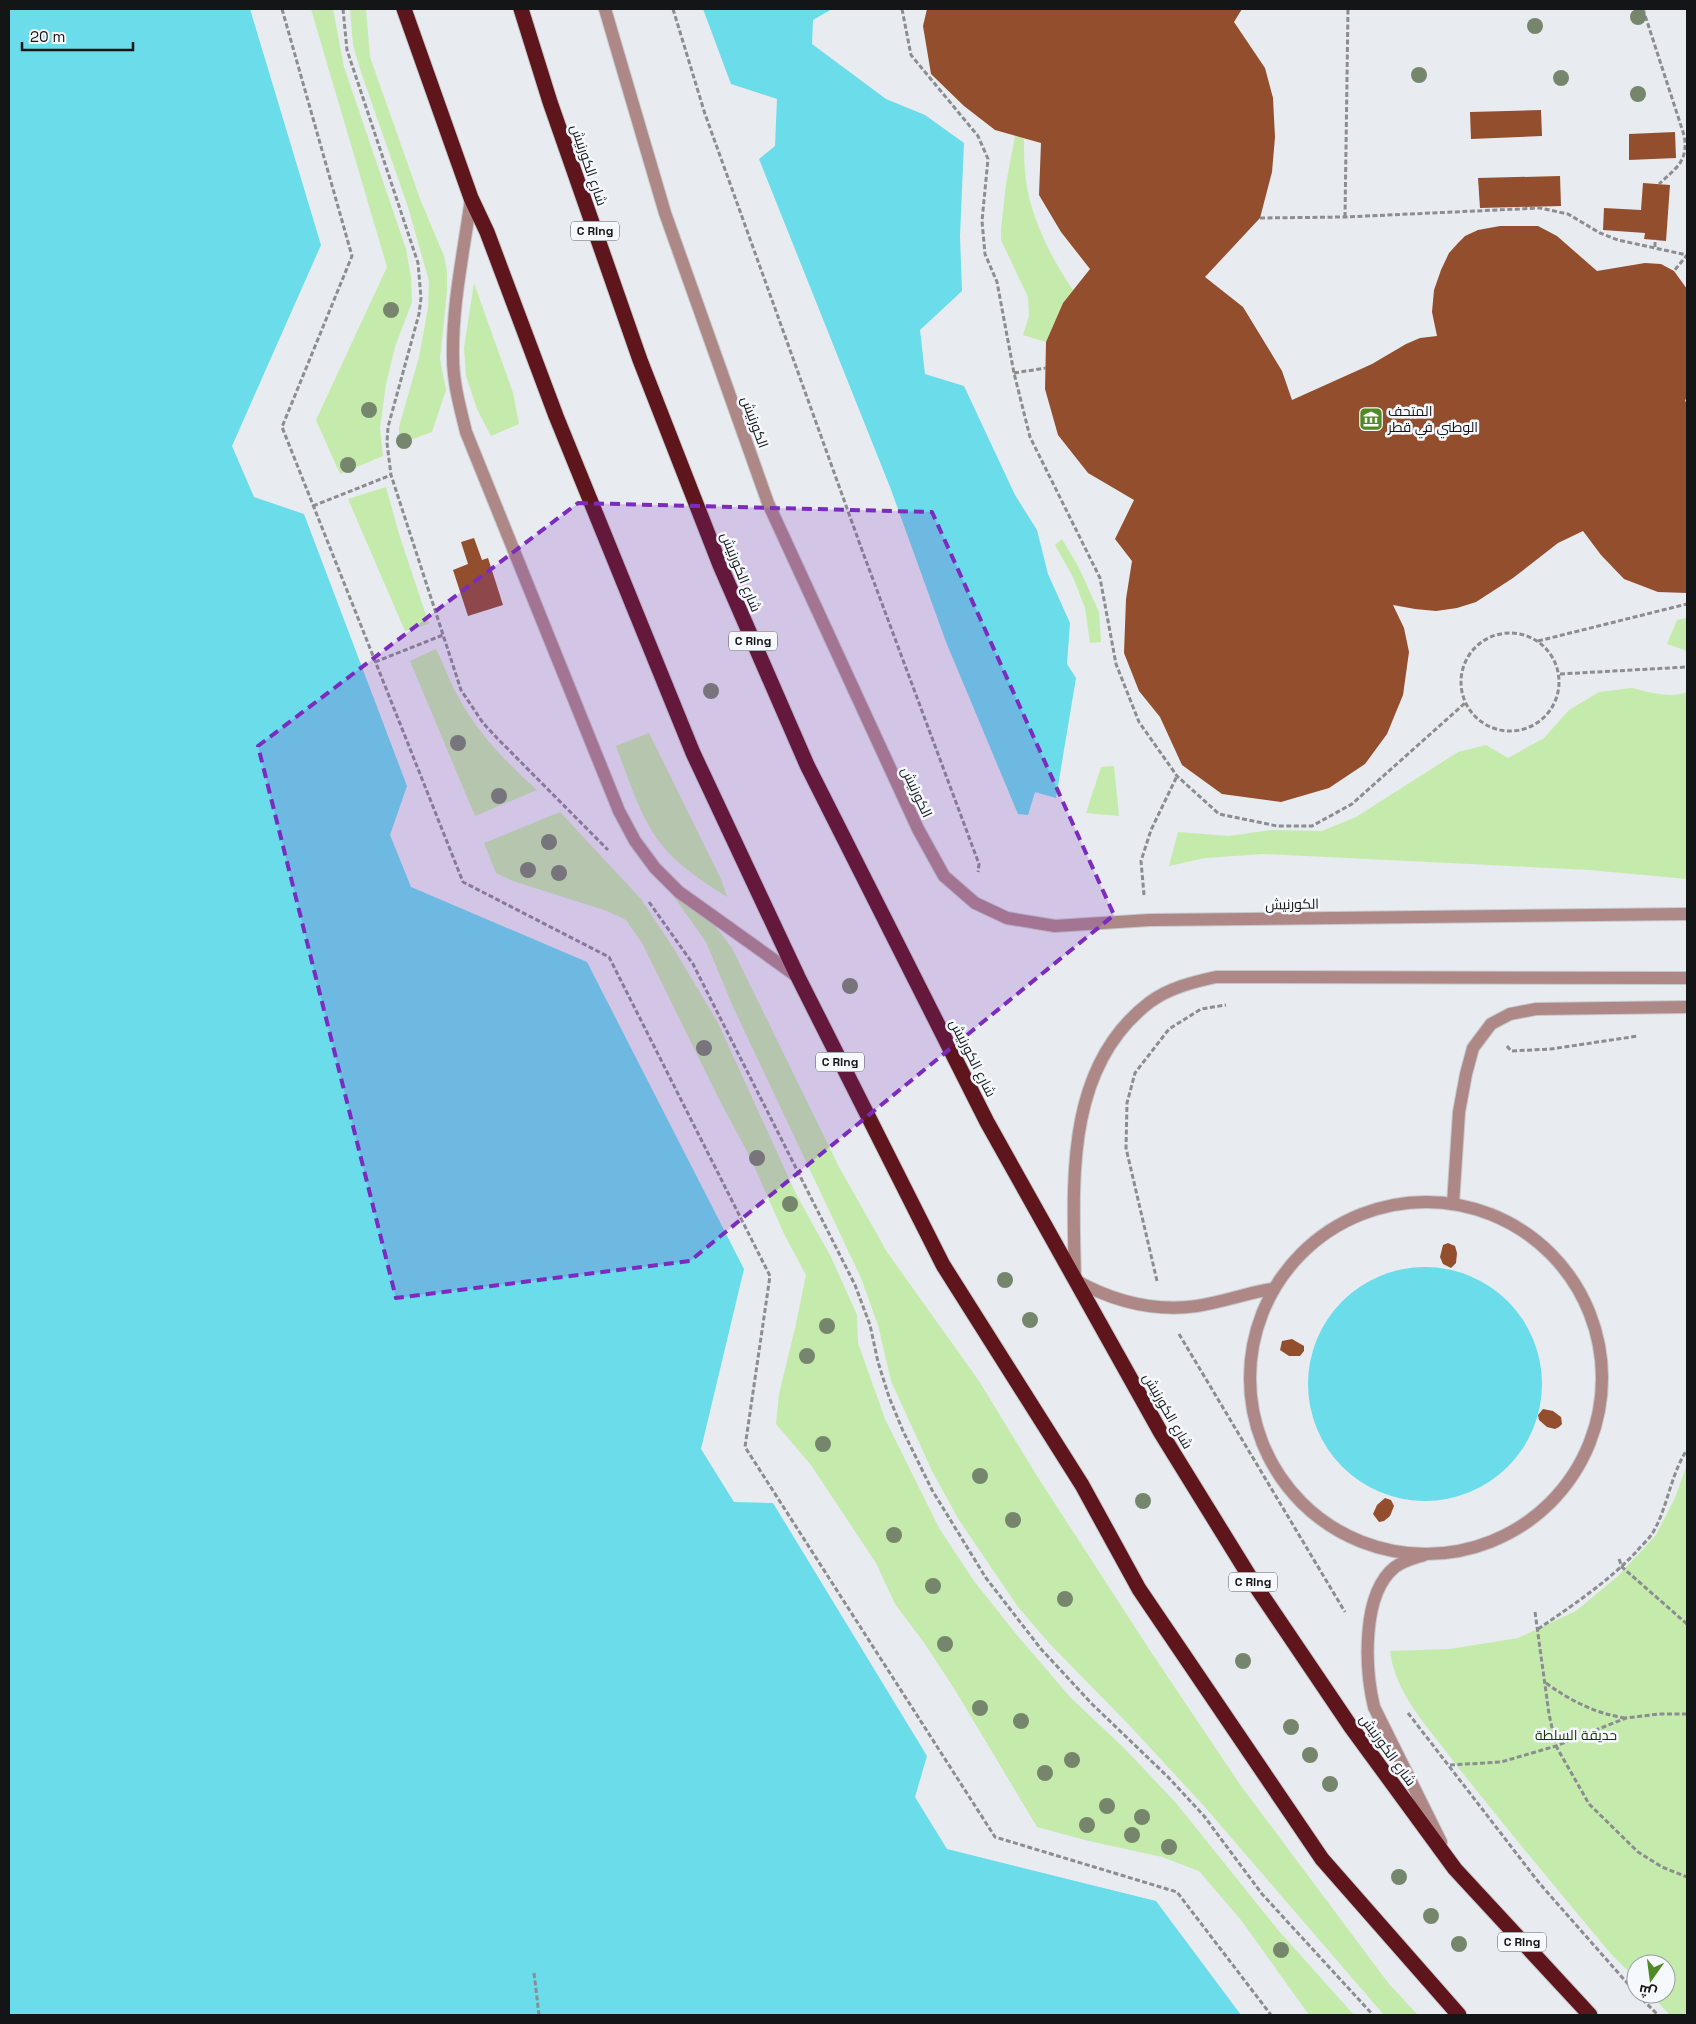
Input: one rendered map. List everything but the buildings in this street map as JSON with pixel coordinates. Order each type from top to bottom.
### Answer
[{"type":"highway","name":"C Ring","points":[[404,9],[471,198],[486,232],[556,416],[693,753],[798,977],[943,1266],[1082,1485],[1138,1589],[1322,1859],[1459,2015]]},
{"type":"highway","name":"شارع الكورنيش","points":[[521,9],[550,102],[640,360],[720,565],[807,765],[983,1113],[1161,1433],[1253,1582],[1351,1728],[1455,1869],[1590,2015]]},
{"type":"street","name":"الكورنيش","points":[[605,9],[665,213],[768,503],[918,829],[944,876],[975,903],[1007,918],[1054,926],[1150,920],[1687,914]]},
{"type":"street","points":[[471,198],[454,322],[453,359],[457,396],[466,432],[619,811],[634,840],[655,868],[679,892],[798,977]]},
{"type":"street","points":[[1272,1289],[1246,1293],[1198,1306],[1163,1308],[1145,1306],[1098,1293],[1075,1280],[1073,1192],[1079,1122],[1099,1062],[1120,1029],[1150,1002],[1185,984],[1216,977],[1687,978]]},
{"type":"street","points":[[1453,1204],[1459,1112],[1466,1074],[1473,1048],[1491,1024],[1510,1014],[1536,1009],[1687,1007]]},
{"type":"street","points":[[1425,1554],[1379,1548],[1336,1530],[1300,1502],[1272,1465],[1255,1423],[1249,1377],[1255,1331],[1272,1289],[1294,1259],[1322,1234],[1354,1216],[1390,1205],[1421,1202],[1453,1204],[1485,1212],[1510,1223],[1533,1238],[1564,1269],[1587,1306],[1600,1348],[1602,1392],[1594,1435],[1574,1474],[1546,1507],[1510,1533],[1469,1548],[1425,1554],[1396,1566],[1378,1591],[1370,1618],[1368,1683],[1374,1707],[1455,1869]]},
{"type":"path","points":[[282,9],[352,256],[282,427],[463,882],[609,957],[770,1276],[745,1447],[995,1837],[1177,1892],[1271,2015]]},
{"type":"path","points":[[343,9],[347,50],[418,263],[421,280],[419,314],[388,427],[387,443],[391,475],[461,690],[483,723],[614,856]]},
{"type":"path","points":[[673,9],[705,114],[979,864],[975,903]]},
{"type":"path","points":[[902,9],[911,55],[978,136],[988,159],[982,221],[984,254],[997,282],[1014,373],[1030,437],[1100,578],[1116,664],[1139,722],[1177,776],[1219,814],[1277,826],[1312,826],[1352,804],[1465,703]]},
{"type":"path","points":[[1344,216],[1348,9]]},
{"type":"path","points":[[1643,9],[1686,147],[1680,164],[1659,184]]},
{"type":"path","points":[[1260,218],[1540,208],[1568,214],[1600,233],[1618,240],[1687,255],[1674,271]]},
{"type":"path","points":[[1655,239],[1655,247]]},
{"type":"path","points":[[1014,373],[1046,368]]},
{"type":"path","points":[[313,506],[391,475]]},
{"type":"path","points":[[1538,641],[1687,604]]},
{"type":"path","points":[[1514,632],[1538,641],[1552,655],[1560,674],[1558,697],[1545,718],[1525,730],[1501,731],[1479,721],[1465,703],[1460,678],[1468,653],[1489,637],[1514,632]]},
{"type":"path","points":[[375,662],[443,634]]},
{"type":"path","points":[[1560,674],[1687,667]]},
{"type":"path","points":[[1150,920],[1143,892],[1141,861],[1151,830],[1177,776]]},
{"type":"path","points":[[647,899],[693,964],[855,1285],[870,1326],[889,1397],[903,1431],[932,1490],[986,1578],[1041,1649],[1092,1704],[1168,1777],[1204,1816],[1262,1894],[1373,2015]]},
{"type":"path","points":[[1163,1308],[1126,1148],[1128,1103],[1135,1073],[1169,1029],[1201,1009],[1229,1004]]},
{"type":"path","points":[[1491,1024],[1511,1051],[1550,1049],[1647,1034]]},
{"type":"path","points":[[1538,1629],[1585,1597],[1622,1568],[1652,1534],[1667,1500],[1681,1459],[1687,1450]]},
{"type":"path","points":[[1619,1559],[1622,1568],[1687,1624]]},
{"type":"path","points":[[1535,1612],[1549,1714],[1556,1746],[1589,1804],[1638,1852],[1662,1867],[1687,1877]]},
{"type":"path","points":[[1546,1683],[1564,1696],[1583,1706],[1604,1714],[1626,1718]]},
{"type":"path","points":[[1449,1765],[1501,1762],[1556,1746],[1626,1718],[1660,1714],[1687,1714]]},
{"type":"path","points":[[534,1974],[539,2015]]},
{"type":"path","points":[[1647,2004],[1658,2015]]},
{"type":"highlighted area","points":[[578,503],[932,512],[1114,915],[690,1261],[396,1298],[258,746]]},
{"type":"green space","points":[[311,9],[333,9],[344,67],[406,249],[411,277],[412,302],[395,347],[386,384],[380,428],[383,456],[340,474],[316,420],[387,267]]},
{"type":"green space","points":[[350,9],[366,9],[370,57],[420,199],[444,256],[447,271],[447,291],[440,359],[446,390],[432,432],[399,444],[399,427],[419,357],[428,308],[429,281],[408,207],[353,45]]},
{"type":"green space","points":[[1015,136],[1024,139],[1024,165],[1032,209],[1050,252],[1073,290],[1063,303],[1046,342],[1023,335],[1029,316],[1028,297],[1001,240],[1006,184]]},
{"type":"green space","points":[[474,283],[513,393],[519,424],[491,436],[477,409],[466,376],[464,348]]},
{"type":"green space","points":[[386,487],[399,534],[429,624],[405,631],[348,499]]},
{"type":"green space","points":[[1062,539],[1079,568],[1099,612],[1101,642],[1090,643],[1085,608],[1073,577],[1055,545]]},
{"type":"green space","points":[[1687,618],[1687,651],[1667,644],[1677,620]]},
{"type":"green space","points":[[436,649],[456,692],[475,724],[504,759],[537,790],[475,816],[410,661]]},
{"type":"green space","points":[[1632,688],[1667,695],[1687,692],[1687,879],[1590,870],[1263,854],[1205,858],[1169,866],[1178,832],[1229,836],[1271,830],[1322,831],[1356,817],[1458,752],[1486,745],[1508,758],[1544,738],[1569,710],[1599,692]]},
{"type":"green space","points":[[649,733],[721,879],[727,897],[675,859],[661,844],[647,822],[616,746]]},
{"type":"green space","points":[[1114,766],[1119,816],[1086,813],[1101,767]]},
{"type":"green space","points":[[560,812],[641,899],[674,949],[718,1023],[797,1196],[831,1257],[857,1315],[858,1343],[885,1419],[939,1528],[974,1581],[1016,1634],[1071,1698],[1125,1749],[1176,1803],[1278,1930],[1354,2015],[1309,2015],[1241,1920],[1199,1871],[1162,1857],[1037,1827],[955,1690],[925,1644],[895,1604],[876,1563],[811,1465],[776,1424],[779,1394],[806,1275],[785,1236],[750,1157],[721,1103],[642,943],[626,920],[607,911],[513,881],[496,873],[484,843]]},
{"type":"green space","points":[[672,894],[691,904],[709,918],[732,948],[839,1167],[887,1252],[979,1381],[1037,1476],[1151,1652],[1241,1786],[1389,1984],[1418,2015],[1384,2015],[1204,1806],[1131,1727],[1049,1643],[1018,1607],[959,1520],[933,1473],[891,1381],[878,1325],[861,1278],[734,1009],[706,942]]},
{"type":"green space","name":"حديقة السلطة","points":[[1687,1464],[1687,2015],[1670,2015],[1660,2004],[1676,2004],[1676,1954],[1626,1954],[1626,1969],[1611,1954],[1454,1762],[1414,1710],[1399,1682],[1393,1667],[1390,1651],[1450,1649],[1518,1638],[1576,1611],[1618,1576],[1656,1535],[1675,1498]]},
{"type":"water","points":[[9,9],[250,9],[321,245],[232,446],[254,497],[304,514],[407,786],[390,835],[411,887],[587,962],[744,1269],[701,1449],[734,1502],[773,1503],[927,1756],[915,1797],[947,1849],[1156,1901],[1241,2015],[9,2015]]},
{"type":"water","points":[[703,9],[832,9],[813,20],[812,44],[886,99],[925,115],[964,143],[960,236],[962,291],[920,330],[925,374],[964,386],[1015,495],[1037,530],[1048,574],[1070,623],[1067,664],[1076,678],[1056,798],[1035,792],[1028,815],[1018,814],[946,642],[890,487],[759,159],[775,146],[777,99],[731,84]]},
{"type":"water","points":[[1425,1267],[1448,1269],[1470,1276],[1490,1287],[1508,1301],[1522,1319],[1533,1339],[1540,1361],[1542,1384],[1540,1407],[1533,1429],[1522,1449],[1508,1467],[1490,1481],[1470,1492],[1448,1499],[1425,1501],[1402,1499],[1380,1492],[1360,1481],[1342,1467],[1328,1449],[1317,1429],[1310,1407],[1308,1384],[1310,1361],[1317,1339],[1328,1319],[1342,1301],[1360,1287],[1380,1276],[1402,1269]]},
{"type":"place","name":"المتحف الوطني في قطر","points":[[1371,419]]}]
